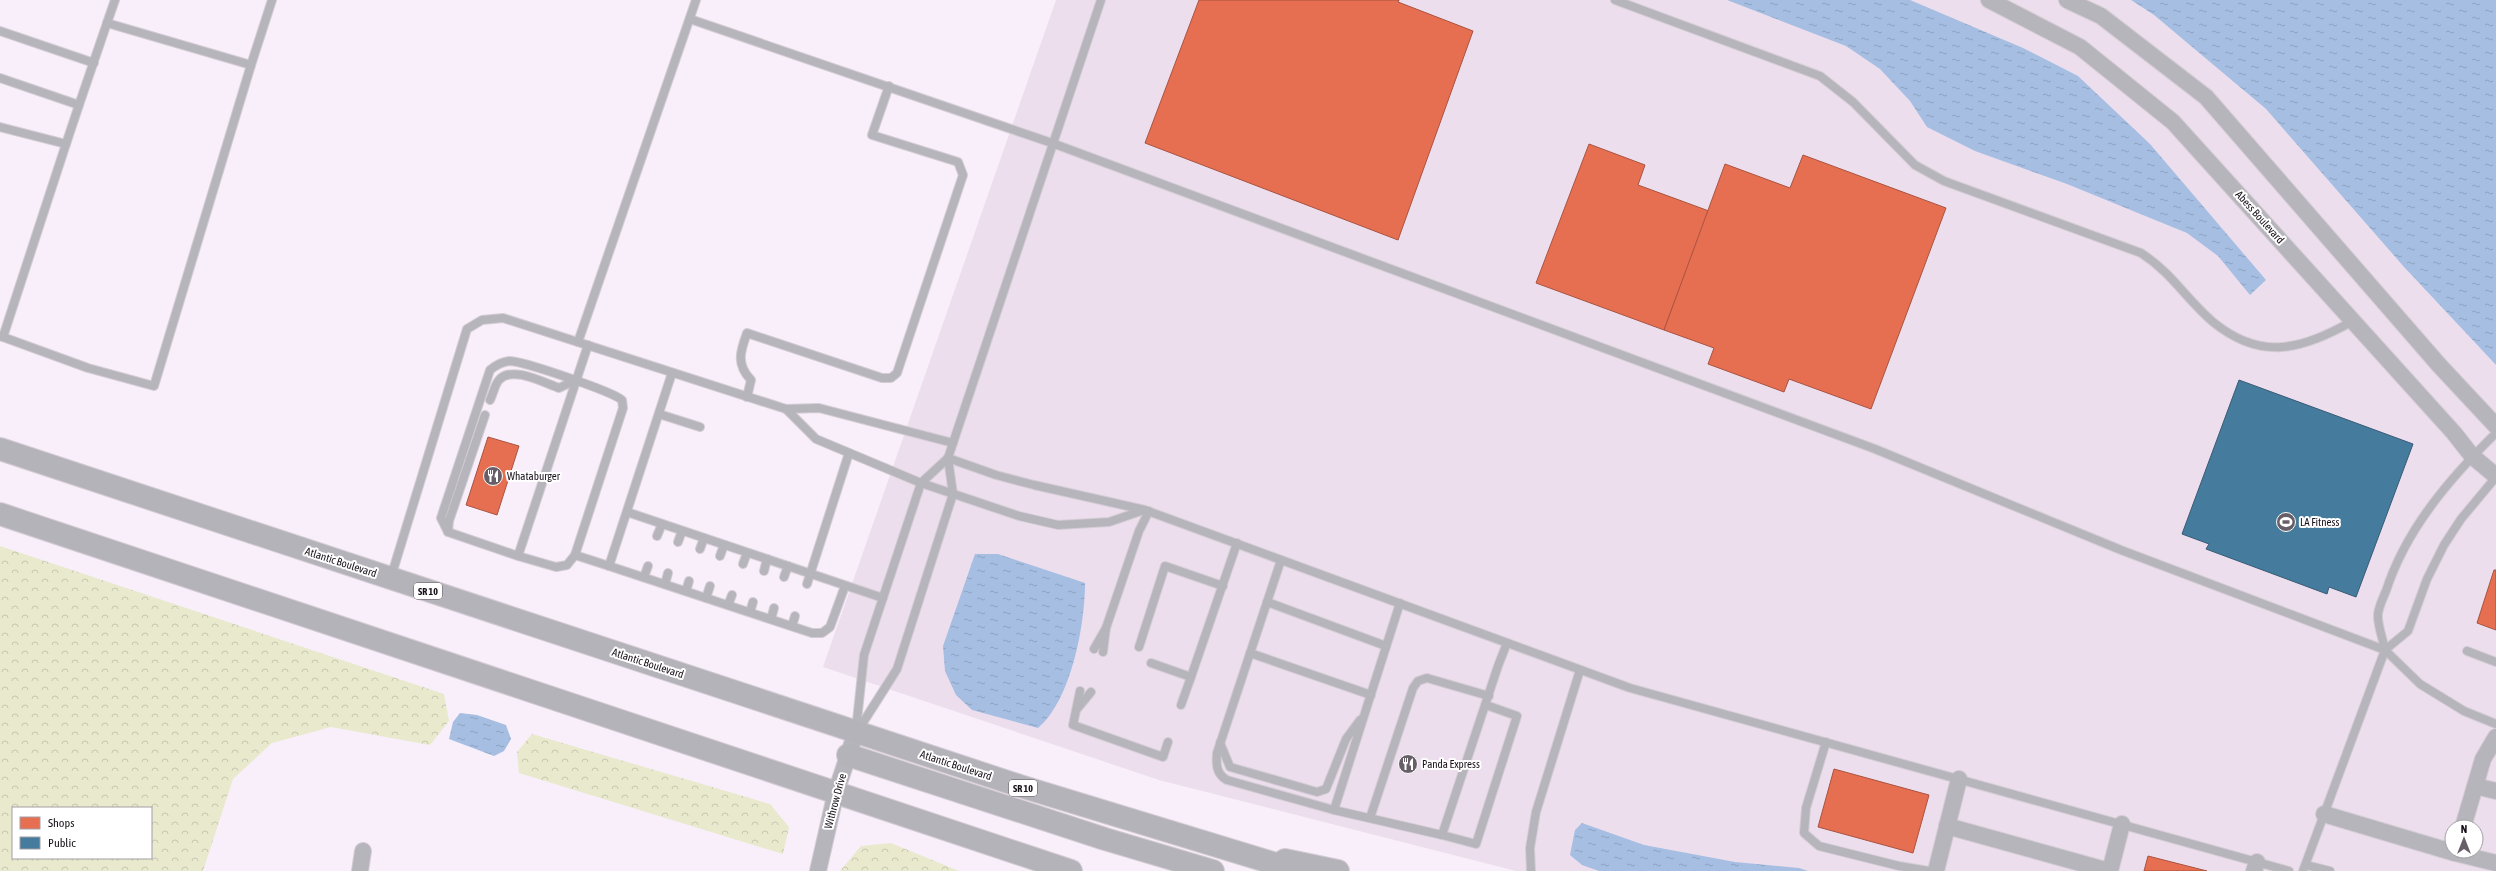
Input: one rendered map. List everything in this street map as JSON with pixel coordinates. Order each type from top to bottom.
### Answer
[{"type":"highway","name":"Atlantic Boulevard","points":[[0,448],[856,732],[1192,840],[1299,871]]},
{"type":"highway","points":[[0,514],[836,792],[1060,869]]},
{"type":"highway","points":[[848,755],[1213,871]]},
{"type":"highway","points":[[1192,840],[1338,871]]},
{"type":"street","name":"Abess Boulevard","points":[[1989,0],[2080,47],[2173,122],[2353,321],[2472,456],[2496,476]]},
{"type":"street","points":[[2067,0],[2101,16],[2206,97],[2439,365],[2496,426]]},
{"type":"street","name":"Withrow Drive","points":[[818,871],[836,792],[856,732]]},
{"type":"street","points":[[2465,819],[2483,759],[2496,737]]},
{"type":"street","points":[[1936,871],[1959,779]]},
{"type":"street","points":[[2475,786],[2496,791]]},
{"type":"street","points":[[2324,814],[2444,849]]},
{"type":"street","points":[[1947,826],[2110,871],[2122,824]]},
{"type":"street","points":[[360,871],[363,851]]},
{"type":"street","points":[[2481,859],[2496,863]]},
{"type":"lane","points":[[114,0],[1,337],[88,368],[154,386],[272,0]]},
{"type":"lane","points":[[578,342],[696,0]]},
{"type":"lane","points":[[856,732],[897,669],[953,494],[948,458],[1101,0]]},
{"type":"lane","points":[[1615,0],[1820,76],[1853,102],[1915,165],[1944,181],[2141,253],[2160,266],[2213,321],[2237,338],[2253,345],[2281,349],[2326,336],[2353,321]]},
{"type":"lane","points":[[690,19],[1052,143],[1875,450],[2121,550],[2385,650],[2420,684],[2464,711],[2496,724]]},
{"type":"lane","points":[[107,23],[251,65]]},
{"type":"lane","points":[[0,31],[94,63]]},
{"type":"lane","points":[[0,78],[79,105]]},
{"type":"lane","points":[[747,396],[750,380],[740,366],[739,356],[747,333],[882,378],[891,378],[897,373],[963,175],[958,162],[872,135],[889,86]]},
{"type":"lane","points":[[0,127],[66,144]]},
{"type":"lane","points":[[390,578],[467,329],[482,320],[502,318],[786,409],[819,408],[953,443]]},
{"type":"lane","points":[[518,556],[588,345]]},
{"type":"lane","points":[[510,361],[576,380],[615,394],[622,400],[623,408],[575,555],[567,565],[556,567],[518,556],[448,532],[441,518],[490,370],[498,363],[510,361]]},
{"type":"lane","points":[[609,566],[672,373]]},
{"type":"lane","points":[[490,400],[499,380],[508,374],[519,375],[559,388],[576,380]]},
{"type":"lane","points":[[786,409],[816,439],[921,483],[1019,516],[1058,525],[1109,522],[1147,510]]},
{"type":"lane","points":[[659,414],[700,427]]},
{"type":"lane","points":[[448,532],[449,521],[485,415]]},
{"type":"lane","points":[[2385,650],[2378,615],[2392,572],[2409,540],[2429,509],[2459,469],[2496,433]]},
{"type":"lane","points":[[807,584],[849,453]]},
{"type":"lane","points":[[856,732],[864,655],[921,483],[948,458]]},
{"type":"lane","points":[[948,458],[996,476],[1147,510],[1630,688],[2122,824],[2255,866],[2289,871]]},
{"type":"lane","points":[[2330,871],[2304,868],[2385,650],[2408,631],[2427,579],[2444,545],[2462,518],[2496,476]]},
{"type":"lane","points":[[1094,649],[1106,628],[1147,510]]},
{"type":"lane","points":[[627,512],[883,598]]},
{"type":"lane","points":[[657,536],[662,524]]},
{"type":"lane","points":[[678,542],[682,530]]},
{"type":"lane","points":[[700,549],[704,538]]},
{"type":"lane","points":[[1182,705],[1237,543]]},
{"type":"lane","points":[[720,556],[724,545]]},
{"type":"lane","points":[[743,564],[747,553]]},
{"type":"lane","points":[[575,555],[812,633],[822,633],[830,627],[845,586]]},
{"type":"lane","points":[[764,571],[767,559]]},
{"type":"lane","points":[[1281,560],[1220,743],[1216,763],[1222,777],[1334,810],[1476,844],[1517,716],[1486,705]]},
{"type":"lane","points":[[644,578],[648,566]]},
{"type":"lane","points":[[784,577],[788,566]]},
{"type":"lane","points":[[1139,647],[1165,566],[1223,586]]},
{"type":"lane","points":[[665,584],[668,573]]},
{"type":"lane","points":[[686,591],[689,581]]},
{"type":"lane","points":[[706,598],[710,586]]},
{"type":"lane","points":[[728,605],[732,595]]},
{"type":"lane","points":[[750,612],[753,602]]},
{"type":"lane","points":[[1267,602],[1386,646]]},
{"type":"lane","points":[[1334,810],[1400,604]]},
{"type":"lane","points":[[771,619],[774,608]]},
{"type":"lane","points":[[792,626],[795,616]]},
{"type":"lane","points":[[1103,652],[1106,628]]},
{"type":"lane","points":[[1442,835],[1507,643]]},
{"type":"lane","points":[[2467,651],[2496,662]]},
{"type":"lane","points":[[1250,652],[1371,695]]},
{"type":"lane","points":[[1151,663],[1191,677]]},
{"type":"lane","points":[[1532,871],[1530,848],[1536,812],[1580,670]]},
{"type":"lane","points":[[1370,818],[1413,688],[1418,681],[1427,678],[1489,696]]},
{"type":"lane","points":[[1080,691],[1073,725],[1163,757],[1168,742]]},
{"type":"lane","points":[[1077,709],[1091,692]]},
{"type":"lane","points":[[1220,743],[1230,767],[1317,792],[1326,790],[1346,739],[1364,715]]},
{"type":"lane","points":[[1826,742],[1806,808],[1804,833],[1819,846],[1899,866],[1929,871]]},
{"type":"shaded area","points":[[1056,0],[2131,0],[2154,15],[2266,109],[2404,267],[2496,365],[2496,871],[1516,871],[1159,780],[823,667]]},
{"type":"green space","points":[[0,546],[444,694],[449,721],[430,745],[331,727],[272,743],[233,779],[203,871],[0,871]]},
{"type":"green space","points":[[532,734],[770,804],[789,827],[783,854],[519,773],[517,752]]},
{"type":"green space","points":[[891,843],[959,871],[840,871],[861,846]]},
{"type":"water","points":[[1727,0],[1910,0],[2023,48],[2078,76],[2150,144],[2266,280],[2250,295],[2218,256],[2187,233],[2067,184],[1975,151],[1927,127],[1910,101],[1880,69],[1846,46]]},
{"type":"water","points":[[2131,0],[2496,0],[2496,365],[2404,267],[2266,109],[2154,15]]},
{"type":"water","points":[[975,554],[998,554],[1085,583],[1082,619],[1074,661],[1059,699],[1049,715],[1038,728],[972,710],[956,695],[945,671],[943,646]]},
{"type":"water","points":[[460,713],[477,715],[506,725],[511,739],[504,751],[494,756],[449,739],[453,722]]},
{"type":"water","points":[[1582,823],[1644,845],[1735,862],[1799,868],[1808,871],[1599,871],[1582,865],[1570,855],[1575,830]]},
{"type":"building: Shops","points":[[1199,0],[1399,0],[1398,2],[1473,31],[1398,240],[1145,143]]},
{"type":"building: Shops","points":[[1589,144],[1645,165],[1638,185],[1709,211],[1664,330],[1536,283]]},
{"type":"building: Shops","points":[[1803,155],[1946,208],[1871,409],[1789,379],[1784,392],[1708,364],[1714,348],[1664,330],[1725,164],[1790,188]]},
{"type":"building: Shops","name":"Whataburger","points":[[488,437],[519,446],[497,515],[466,505]]},
{"type":"building: Shops","points":[[2494,570],[2496,570],[2496,630],[2477,623]]},
{"type":"building: Shops","points":[[1834,769],[1929,795],[1913,853],[1818,827]]},
{"type":"building: Shops","points":[[2148,856],[2207,871],[2144,871]]},
{"type":"building: Public","points":[[2239,380],[2413,444],[2356,597],[2329,587],[2327,594],[2206,549],[2209,544],[2182,534]]},
{"type":"place","name":"Whataburger","points":[[493,476]]},
{"type":"place","name":"LA Fitness","points":[[2286,522]]},
{"type":"place","name":"Panda Express","points":[[1408,764]]}]
